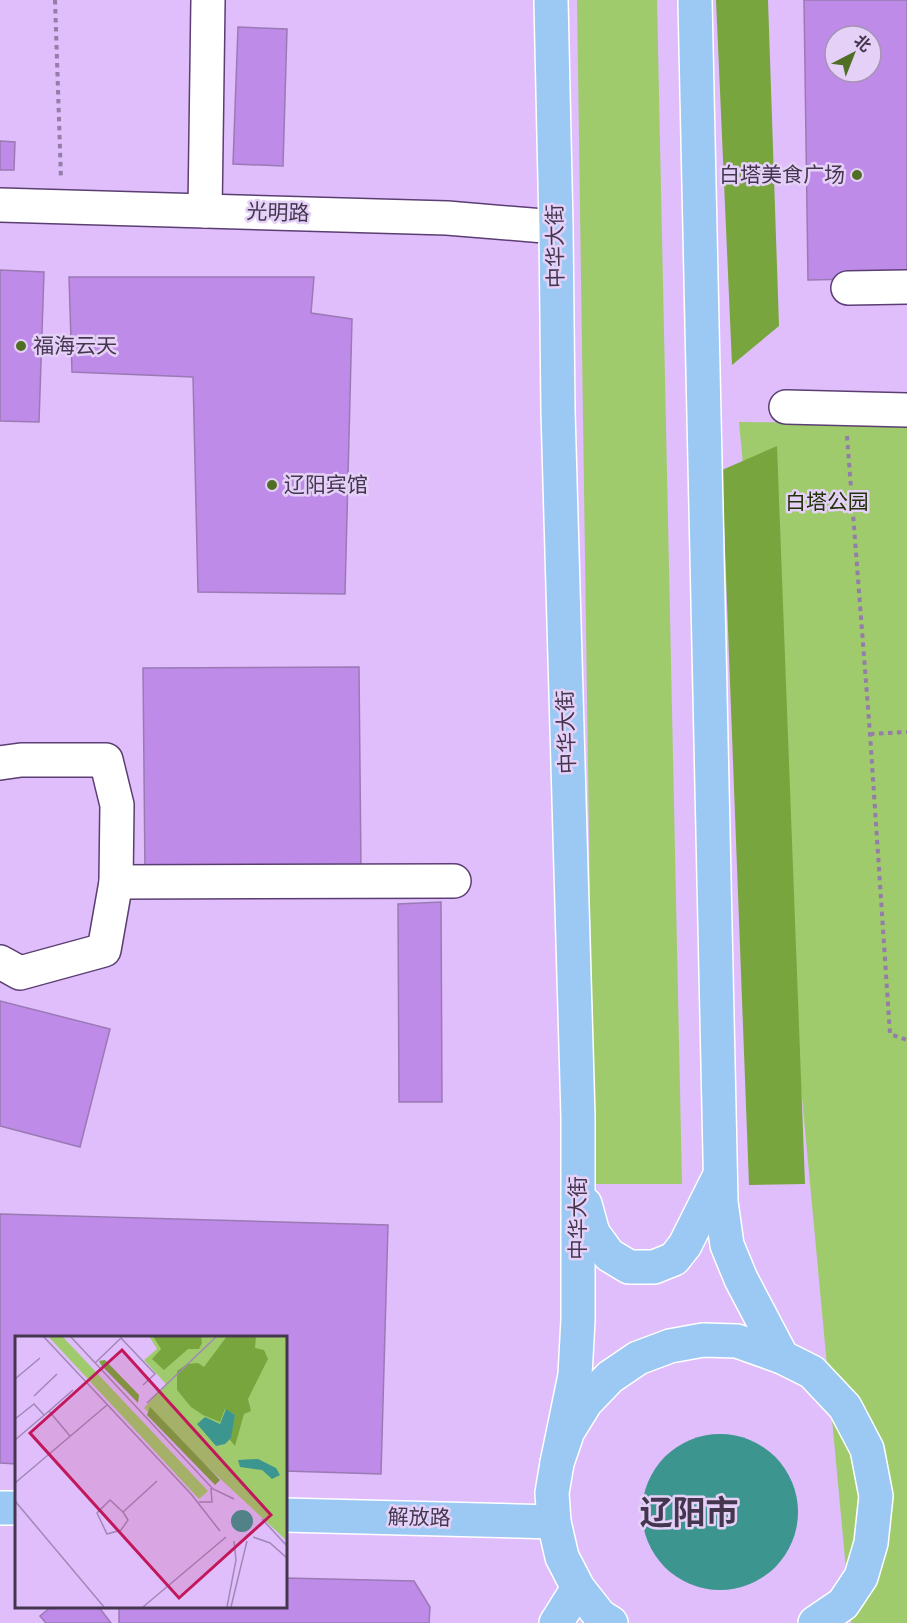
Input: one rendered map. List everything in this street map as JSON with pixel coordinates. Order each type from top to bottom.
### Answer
[{"type":"main road","name":"中华大街","points":[[551,0],[558,411],[578,1176],[578,1320],[575,1375],[557,1463]]},
{"type":"main road","points":[[694,0],[721,1202],[727,1245],[741,1279],[782,1357]]},
{"type":"main road","points":[[578,1176],[592,1233],[609,1255],[629,1267],[654,1267],[674,1259],[685,1245],[720,1174]]},
{"type":"main road","points":[[611,1623],[600,1616],[578,1588],[562,1557],[554,1522],[552,1492],[557,1463],[568,1431],[586,1402],[610,1377],[638,1358],[669,1346],[703,1340],[737,1341],[782,1357],[812,1372],[845,1407],[867,1449],[876,1496],[871,1543],[861,1577],[842,1614],[815,1623]]},
{"type":"main road","name":"解放路","points":[[286,1515],[554,1522]]},
{"type":"main road","points":[[556,1623],[578,1588]]},
{"type":"street","points":[[205,211],[208,0]]},
{"type":"street","name":"光明路","points":[[0,205],[447,218],[556,227]]},
{"type":"street","points":[[848,288],[907,287]]},
{"type":"street","points":[[786,407],[907,410]]},
{"type":"street","points":[[0,763],[21,760],[106,760],[117,805],[116,882],[104,950],[20,973],[0,963]]},
{"type":"street","points":[[116,882],[454,881]]},
{"type":"path","points":[[55,0],[62,207]]},
{"type":"path","points":[[845,408],[890,1034],[907,1040]]},
{"type":"path","points":[[870,734],[907,732]]},
{"type":"green space","points":[[577,0],[657,0],[682,1184],[594,1184]]},
{"type":"green space","points":[[716,0],[768,0],[779,326],[732,365]]},
{"type":"green space","name":"白塔公园","points":[[907,413],[907,1623],[851,1623],[739,422],[850,423]]},
{"type":"green space","points":[[777,446],[805,1184],[749,1185],[722,470]]},
{"type":"shaded area","points":[[720,1434],[750,1440],[775,1457],[792,1482],[798,1512],[792,1542],[775,1567],[750,1584],[720,1590],[690,1584],[665,1567],[648,1542],[642,1512],[648,1482],[665,1457],[690,1440]]},
{"type":"building","name":"白塔美食广场","points":[[804,0],[907,0],[907,278],[808,280]]},
{"type":"building","points":[[238,27],[287,29],[283,166],[233,164]]},
{"type":"building","points":[[0,141],[15,142],[14,170],[0,170]]},
{"type":"building","name":"福海云天","points":[[0,270],[44,272],[39,422],[0,421]]},
{"type":"building","name":"辽阳宾馆","points":[[69,277],[314,277],[311,313],[352,319],[345,594],[198,592],[193,377],[72,372]]},
{"type":"building","points":[[359,667],[361,872],[145,873],[143,668]]},
{"type":"building","points":[[441,902],[442,1102],[399,1102],[398,904]]},
{"type":"building","points":[[0,1001],[110,1029],[80,1147],[0,1126]]},
{"type":"building","points":[[0,1214],[388,1225],[381,1474],[286,1471],[286,1336],[15,1336],[15,1464],[0,1463]]},
{"type":"building","points":[[286,1578],[414,1581],[430,1607],[429,1623],[119,1623],[119,1608],[286,1608]]},
{"type":"building","points":[[50,1608],[100,1608],[111,1623],[46,1623],[40,1616]]},
{"type":"place","name":"白塔美食广场","points":[[857,175]]},
{"type":"place","name":"福海云天","points":[[21,346]]},
{"type":"place","name":"辽阳宾馆","points":[[272,485]]},
{"type":"district","name":"辽阳市","points":[[689,1514]]}]
